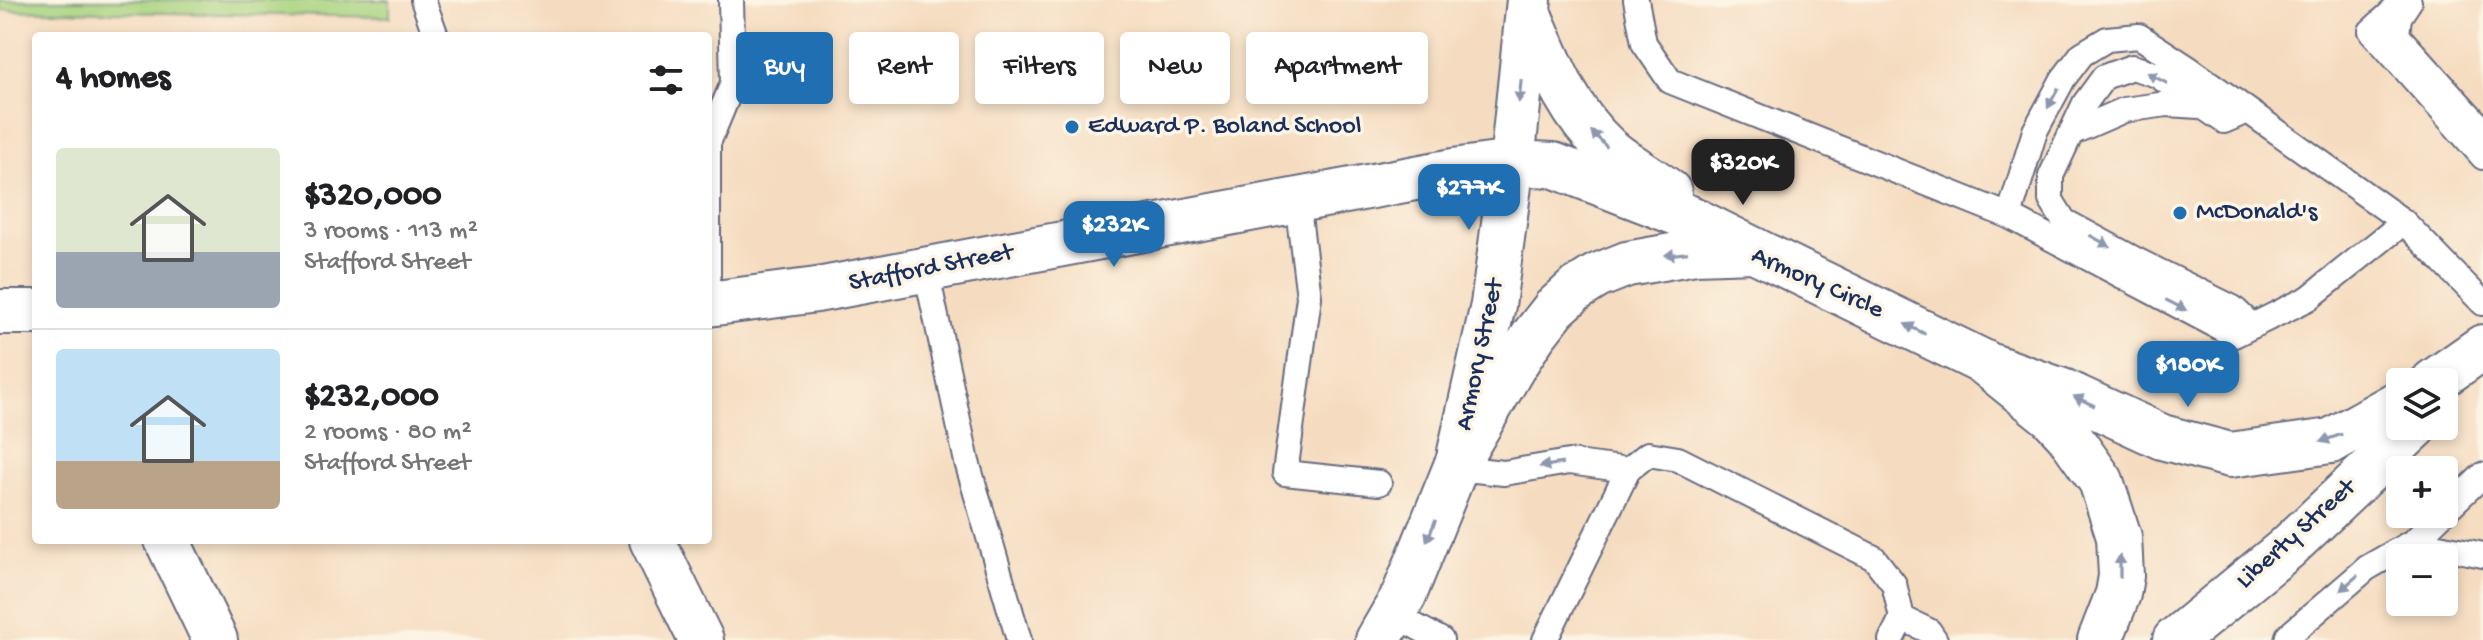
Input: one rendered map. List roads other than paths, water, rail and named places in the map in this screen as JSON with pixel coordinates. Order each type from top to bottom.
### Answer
[{"type":"main road","name":"Armory Street","points":[[1458,463],[1493,305],[1529,7]]},
{"type":"main road","name":"Armory Street","points":[[1529,7],[1555,78],[1575,112],[1605,145],[1667,190],[1702,224]]},
{"type":"main road","name":"Stafford Street","points":[[712,303],[817,290],[1512,163],[1553,165],[1702,224],[1754,250]]},
{"type":"main road","name":"Armory Circle","points":[[1385,627],[1429,537],[1458,463],[1534,335],[1575,290],[1612,270],[1661,256],[1754,250],[1985,363],[2051,416],[2080,448],[2101,481],[2114,517],[2121,558],[2118,594],[2100,640]]},
{"type":"main road","points":[[0,312],[32,312]]},
{"type":"main road","points":[[2453,368],[2483,347]]},
{"type":"main road","points":[[2458,382],[2483,356]]},
{"type":"main road","name":"Liberty Street","points":[[1985,363],[2065,392],[2162,437],[2230,455],[2331,441],[2386,410]]},
{"type":"main road","name":"Liberty Street","points":[[2175,640],[2286,549],[2401,440]]},
{"type":"main road","points":[[169,544],[215,640]]},
{"type":"main road","points":[[654,544],[701,640]]},
{"type":"lane","points":[[423,0],[435,32]]},
{"type":"lane","points":[[712,133],[733,83],[731,0]]},
{"type":"lane","points":[[1636,0],[1644,43],[1670,81],[2009,216],[2234,335],[2309,298],[2404,222]]},
{"type":"lane","points":[[2408,0],[2371,31],[2480,141]]},
{"type":"lane","points":[[2408,0],[2399,17],[2397,35],[2480,141]]},
{"type":"lane","points":[[2009,216],[2035,131],[2063,79],[2082,54],[2107,39],[2139,36],[2404,222],[2483,303]]},
{"type":"lane","points":[[2247,111],[2224,121],[2157,75],[2132,67],[2104,77],[2085,103],[2051,176],[2051,200],[2064,221],[2233,308],[2252,326]]},
{"type":"lane","points":[[2071,133],[2124,110],[2167,104],[2199,106]]},
{"type":"lane","points":[[1297,200],[1309,297],[1285,473],[1379,483]]},
{"type":"lane","points":[[926,270],[967,462],[1019,640]]},
{"type":"lane","points":[[1545,640],[1628,470],[1648,454],[1678,459],[1874,558],[1894,584],[1897,629],[1929,631],[1935,640]]},
{"type":"lane","points":[[1458,463],[1504,473],[1569,462],[1628,470]]},
{"type":"lane","points":[[2458,499],[2483,475]]},
{"type":"lane","points":[[2287,640],[2367,568],[2414,541],[2427,528]]},
{"type":"lane","points":[[2414,541],[2483,555]]},
{"type":"lane","points":[[1385,627],[1441,640]]},
{"type":"place","name":"Edward P. Boland School","points":[[1072,127]]},
{"type":"place","name":"McDonald's","points":[[2180,213]]}]
